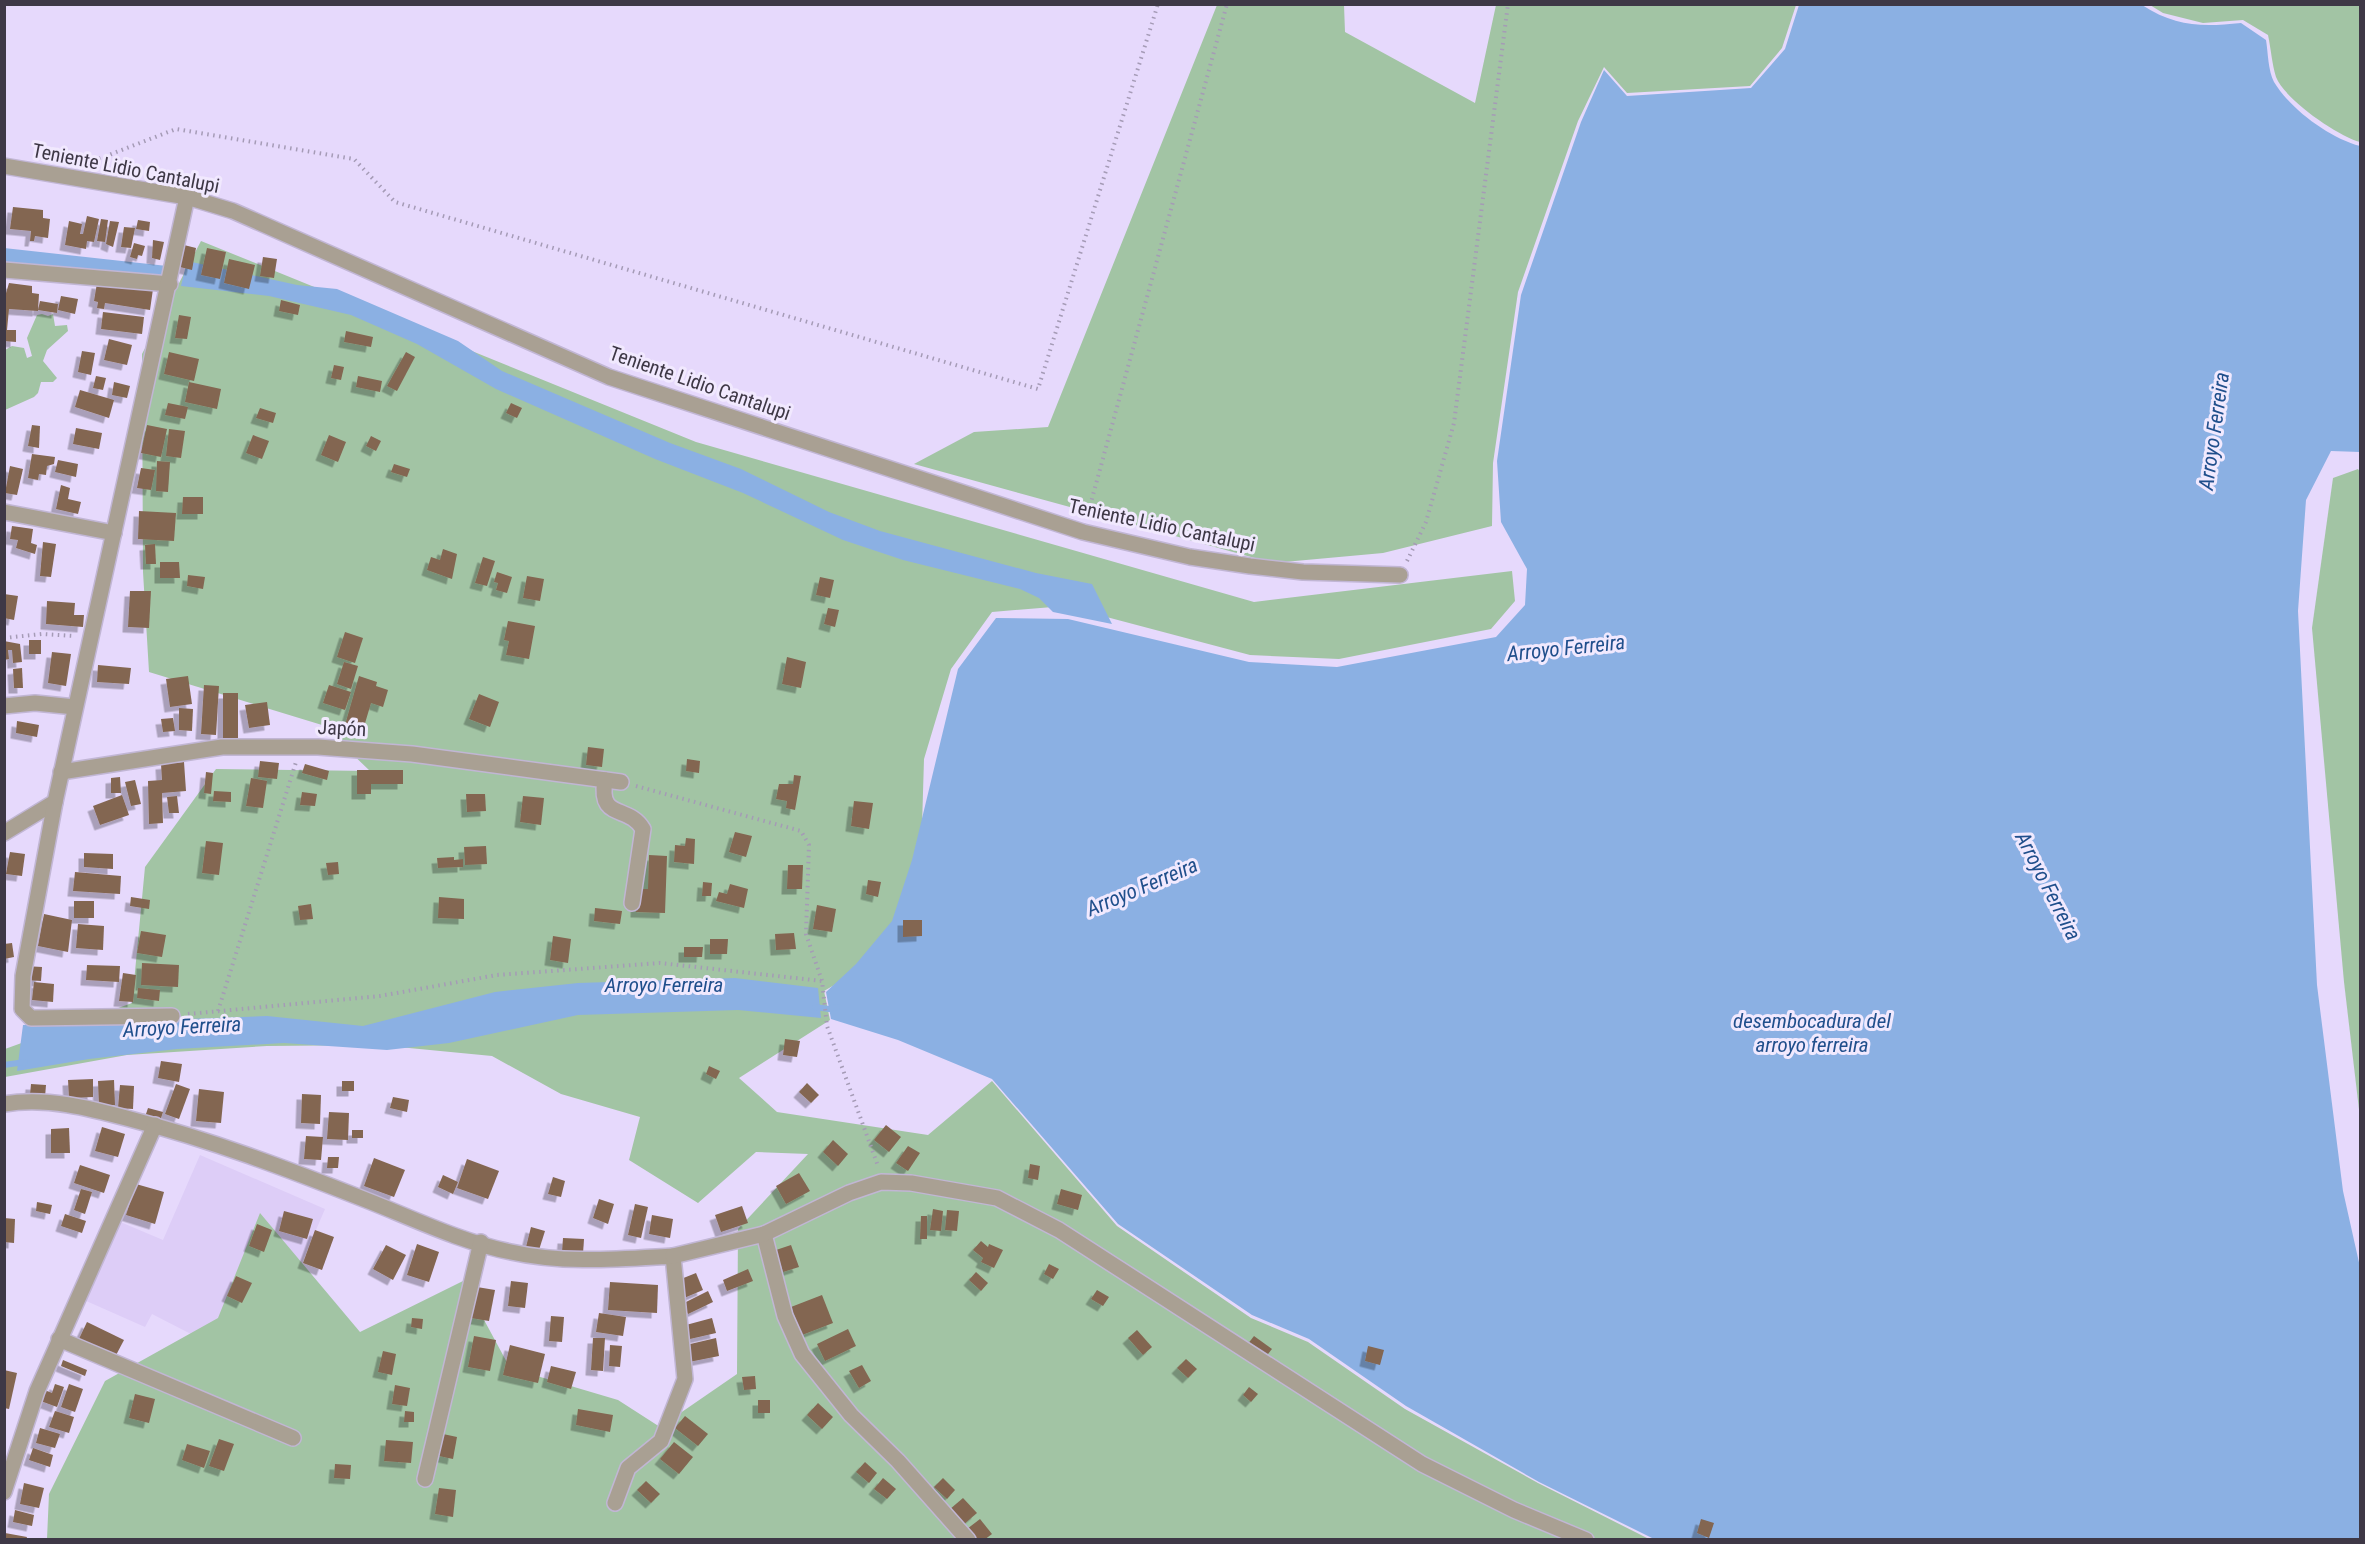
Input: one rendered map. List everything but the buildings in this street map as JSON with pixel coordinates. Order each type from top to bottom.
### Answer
[{"type":"street","name":"Teniente Lidio Cantalupi","points":[[4,166],[187,197],[233,211],[609,377],[1083,532],[1190,557],[1250,566],[1313,573],[1400,575]]},
{"type":"street","points":[[172,1016],[31,1018],[22,1009],[23,976],[54,802],[170,284],[187,197]]},
{"type":"street","points":[[4,270],[170,284]]},
{"type":"street","points":[[4,512],[114,533]]},
{"type":"street","points":[[4,706],[35,704],[75,707]]},
{"type":"street","name":"Japón","points":[[61,772],[222,747],[301,747],[412,754],[621,782]]},
{"type":"street","points":[[604,780],[602,796],[608,807],[638,821],[644,829],[632,903]]},
{"type":"street","points":[[4,833],[54,802]]},
{"type":"street","points":[[4,1104],[44,1102],[80,1106],[155,1125],[244,1152],[508,1252],[553,1260],[673,1256],[764,1234],[849,1193],[881,1182],[911,1183],[997,1198],[1059,1230],[1422,1464],[1514,1510],[1586,1539]]},
{"type":"street","points":[[4,1492],[37,1391],[155,1125]]},
{"type":"street","points":[[764,1234],[785,1316],[802,1354],[851,1415],[898,1461],[968,1539]]},
{"type":"street","points":[[425,1479],[481,1242]]},
{"type":"street","points":[[615,1503],[628,1468],[661,1441],[685,1379],[673,1256]]},
{"type":"street","points":[[59,1339],[293,1438]]},
{"type":"path","points":[[56,175],[176,129],[354,159],[395,202],[1038,389],[1158,4]]},
{"type":"path","points":[[1083,532],[1227,4]]},
{"type":"path","points":[[1400,575],[1426,522],[1454,423],[1508,4]]},
{"type":"path","points":[[4,638],[42,634],[91,637]]},
{"type":"path","points":[[218,1011],[301,747]]},
{"type":"path","points":[[621,782],[801,831],[810,845],[806,934],[822,984],[827,1026],[876,1156],[881,1182]]},
{"type":"path","points":[[172,1016],[380,996],[497,975],[660,963],[822,984]]},
{"type":"shaded area","points":[[200,1155],[325,1209],[277,1321],[191,1334],[152,1314],[145,1327],[84,1300],[118,1221],[163,1240]]},
{"type":"green space","points":[[1217,5],[1344,5],[1345,32],[1475,103],[1496,5],[1796,5],[1782,48],[1750,86],[1627,93],[1604,67],[1578,121],[1518,292],[1493,463],[1492,526],[1383,553],[1273,563],[914,464],[974,432],[1048,427]]},
{"type":"green space","points":[[2150,5],[2360,5],[2360,142],[2339,133],[2313,116],[2281,86],[2276,77],[2268,35],[2243,20],[2203,23],[2163,13]]},
{"type":"green space","points":[[201,241],[696,442],[1254,602],[1512,571],[1515,601],[1491,629],[1339,659],[1250,655],[1065,606],[992,612],[951,669],[924,759],[921,860],[905,921],[862,969],[824,991],[830,1020],[739,1078],[777,1112],[928,1135],[992,1081],[1117,1226],[1251,1318],[1308,1342],[1405,1409],[1538,1483],[1649,1539],[47,1539],[49,1494],[105,1381],[218,1318],[260,1213],[360,1332],[463,1281],[510,1368],[618,1400],[660,1427],[737,1374],[738,1229],[808,1154],[756,1152],[698,1203],[629,1160],[640,1117],[561,1094],[492,1056],[378,1045],[267,1046],[127,1055],[5,1077],[5,1049],[132,1003],[145,867],[216,769],[370,771],[322,725],[149,672],[143,572],[142,354]]},
{"type":"green space","points":[[53,314],[55,326],[67,325],[68,331],[47,350],[43,361],[57,378],[53,382],[41,382],[38,393],[34,397],[5,410],[5,350],[12,346],[24,348],[27,358],[32,356],[27,338],[37,315],[48,316]]},
{"type":"green space","points":[[2358,469],[2360,472],[2360,1118],[2344,982],[2312,628],[2333,478]]},
{"type":"water","name":"desembocadura del arroyo ferreira","points":[[1799,5],[2142,5],[2166,18],[2190,24],[2241,23],[2266,40],[2272,78],[2290,103],[2324,130],[2360,146],[2360,452],[2331,451],[2306,500],[2298,611],[2317,985],[2343,1191],[2360,1267],[2360,1539],[1654,1539],[1539,1482],[1406,1406],[1309,1339],[1252,1315],[1118,1224],[992,1079],[898,1040],[831,1019],[826,992],[856,964],[892,921],[912,860],[958,669],[996,618],[1068,619],[1249,662],[1337,667],[1496,637],[1525,605],[1527,569],[1501,522],[1497,461],[1521,295],[1581,122],[1604,70],[1627,96],[1751,88],[1785,49]]},
{"type":"water","points":[[4,248],[167,266],[163,278],[5,265]]},
{"type":"water","points":[[187,261],[297,285],[337,289],[458,341],[502,371],[670,443],[741,469],[829,512],[880,531],[1036,573],[1092,584],[1112,624],[1053,612],[1039,598],[1020,589],[903,560],[843,540],[743,493],[655,459],[496,389],[417,344],[351,315],[269,296],[181,286]]},
{"type":"water","points":[[735,978],[818,988],[821,1018],[738,1010],[578,1015],[449,1043],[387,1050],[284,1043],[177,1049],[89,1059],[17,1071],[23,1025],[267,1016],[363,1026],[495,992],[578,983]]},
{"type":"waterway","name":"Arroyo Ferreira","points":[[815,1007],[829,1009],[837,1007]]},
{"type":"waterway","name":"Arroyo Ferreira","points":[[4,1065],[25,1062]]}]
